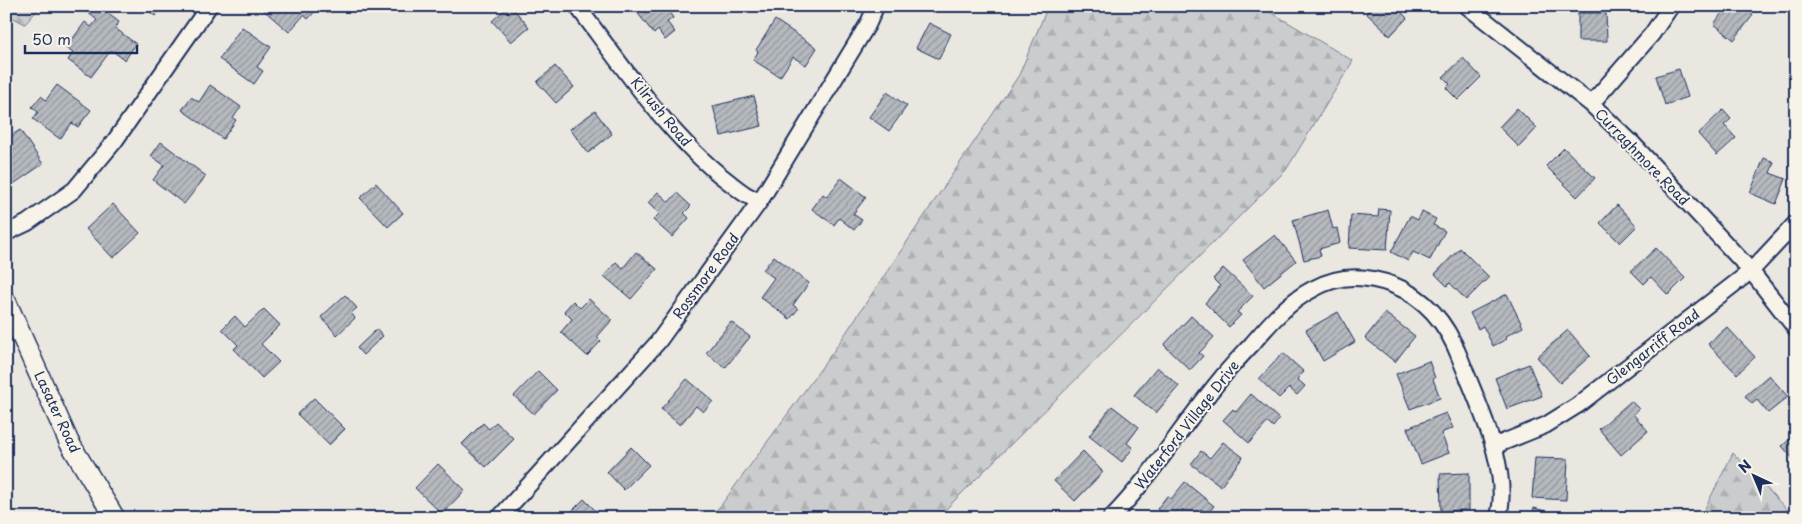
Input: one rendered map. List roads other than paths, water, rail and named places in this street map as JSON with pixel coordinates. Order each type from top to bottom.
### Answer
[{"type":"street","points":[[6,233],[27,223],[74,190],[114,142],[209,6]]},
{"type":"street","name":"Kilrush Road","points":[[577,6],[658,111],[707,165],[749,197],[760,201]]},
{"type":"street","name":"Rossmore Road","points":[[499,518],[658,342],[760,201],[868,24],[876,6]]},
{"type":"street","name":"Curraghmore Road","points":[[1467,6],[1591,104],[1633,144],[1751,271],[1796,329]]},
{"type":"street","points":[[1591,104],[1652,34],[1671,6]]},
{"type":"street","name":"Glengarriff Road","points":[[1494,446],[1546,425],[1578,405],[1751,271],[1796,223]]},
{"type":"street","name":"Waterford Village Drive","points":[[1111,518],[1154,469],[1219,380],[1277,316],[1297,298],[1315,288],[1335,280],[1356,277],[1377,280],[1417,297],[1435,312],[1456,347],[1494,446],[1500,475],[1501,494],[1498,518]]},
{"type":"street","name":"Lasater Road","points":[[6,301],[69,442],[115,518]]}]
